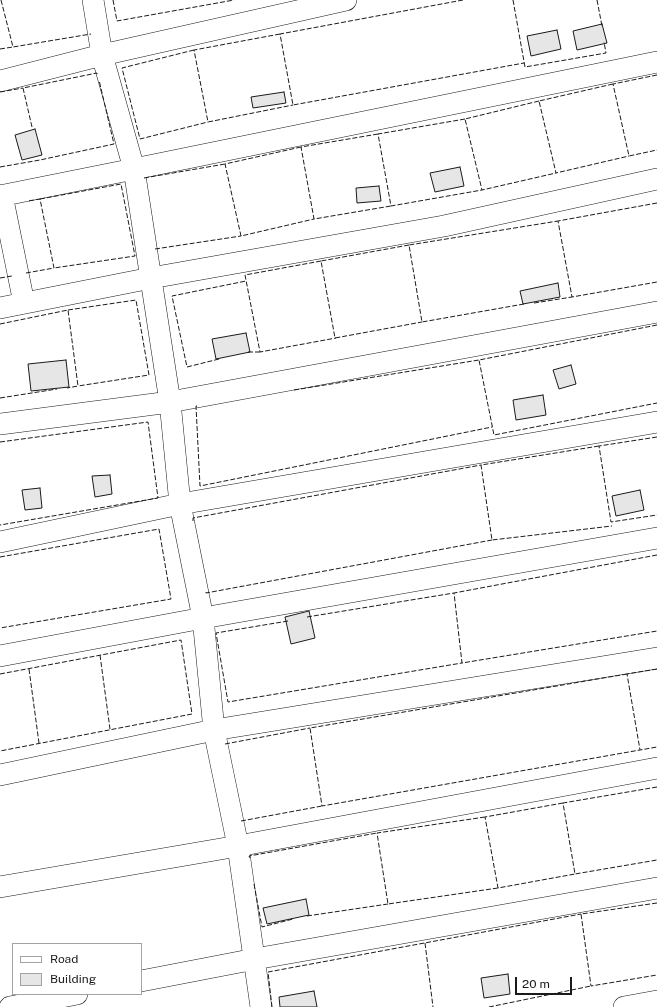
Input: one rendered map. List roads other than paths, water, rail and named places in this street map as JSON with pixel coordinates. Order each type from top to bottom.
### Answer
[{"type":"street","points":[[93,0],[102,55],[134,169],[170,402],[180,504],[203,618],[214,730],[238,846],[261,1007]]},
{"type":"street","points":[[0,81],[102,55],[346,0]]},
{"type":"street","points":[[24,303],[1,196],[657,62]]},
{"type":"street","points":[[0,308],[151,278],[444,226],[657,179]]},
{"type":"street","points":[[0,424],[170,402],[657,312]]},
{"type":"street","points":[[0,542],[180,504],[657,422]]},
{"type":"street","points":[[0,656],[203,618],[657,538]]},
{"type":"street","points":[[0,775],[214,730],[657,658]]},
{"type":"street","points":[[0,887],[238,846],[657,768]]},
{"type":"street","points":[[142,981],[255,959],[657,888]]},
{"type":"street","points":[[10,1007],[72,995]]},
{"type":"street","points":[[624,1007],[657,1001]]}]
